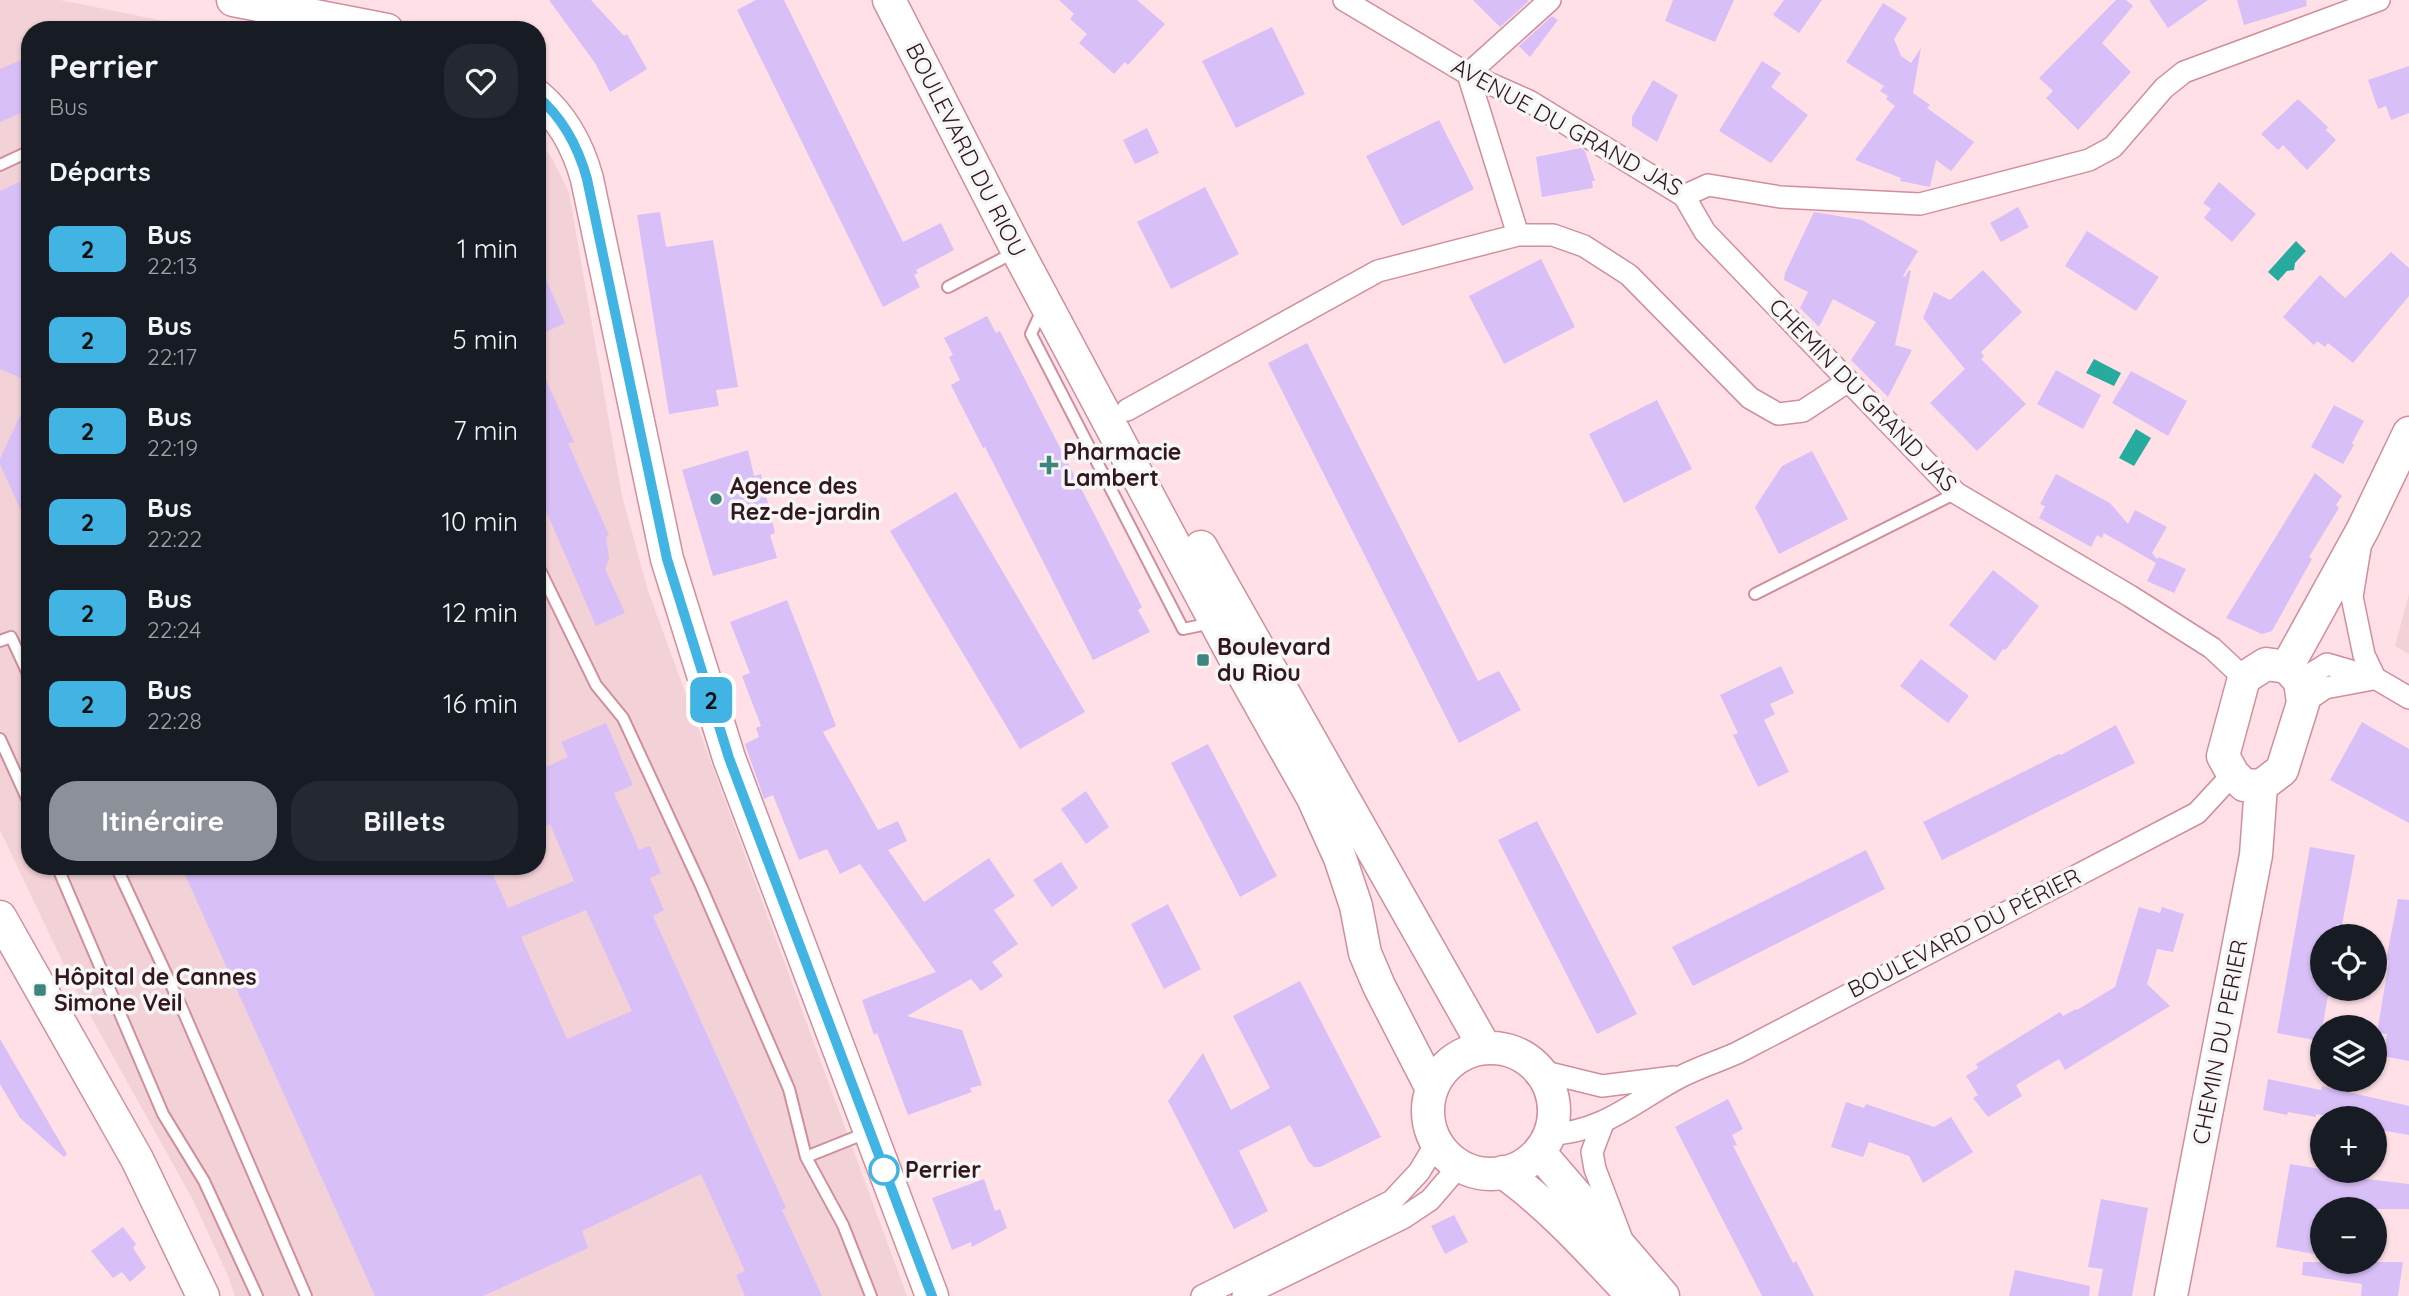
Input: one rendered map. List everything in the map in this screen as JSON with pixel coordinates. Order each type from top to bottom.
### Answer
[{"type":"main road","points":[[233,0],[341,21]]},
{"type":"main road","name":"BOULEVARD DU RIOU","points":[[889,0],[1017,250],[1313,798],[1356,906],[1365,953],[1378,986],[1432,1088]]},
{"type":"main road","name":"BOULEVARD DU RIOU","points":[[909,0],[1238,616],[1485,1048]]},
{"type":"main road","points":[[546,103],[554,110],[579,151],[587,179],[667,559],[729,758],[932,1296]]},
{"type":"main road","points":[[2247,780],[2282,771],[2297,684],[2363,529],[2409,433]]},
{"type":"main road","points":[[2244,678],[2266,664],[2297,684]]},
{"type":"main road","name":"CHEMIN DU PERIER","points":[[2171,1296],[2256,855],[2247,780],[2223,756],[2244,678]]},
{"type":"main road","points":[[0,917],[137,1159],[203,1296]]},
{"type":"main road","points":[[1485,1048],[1506,1049],[1525,1057],[1541,1071],[1554,1101],[1554,1117],[1544,1143],[1518,1167],[1488,1174],[1460,1166],[1447,1156],[1430,1128],[1428,1108],[1432,1088],[1453,1060],[1468,1052],[1485,1048]]},
{"type":"main road","points":[[1544,1143],[1663,1296]]},
{"type":"main road","points":[[1503,1172],[1528,1190],[1563,1222],[1633,1296]]},
{"type":"street","name":"AVENUE DU GRAND JAS","points":[[1344,0],[1468,74],[1529,101],[1684,196],[1708,185],[1780,197],[1920,204],[2089,160],[2113,147],[2164,88],[2184,72],[2379,0]]},
{"type":"street","points":[[1518,235],[1468,74],[1550,0]]},
{"type":"street","name":"CHEMIN DU GRAND JAS","points":[[1684,196],[1705,232],[1956,493],[2212,648],[2244,678]]},
{"type":"street","points":[[1127,410],[1378,271],[1518,235],[1553,235],[1584,246],[1629,275],[1750,398],[1778,414],[1803,411],[1847,382]]},
{"type":"street","points":[[2363,529],[2352,597],[2364,655],[2375,678],[2409,698]]},
{"type":"street","points":[[2297,684],[2325,688],[2375,678]]},
{"type":"street","name":"BOULEVARD DU PÉRIER","points":[[1683,1076],[1737,1053],[2197,813],[2247,780]]},
{"type":"street","points":[[1541,1071],[1602,1086],[1683,1076]]},
{"type":"street","points":[[1544,1143],[1603,1123],[1683,1076]]},
{"type":"street","points":[[1603,1123],[1592,1152],[1595,1169],[1627,1252]]},
{"type":"street","points":[[1202,1296],[1392,1200],[1419,1172],[1437,1142]]},
{"type":"street","points":[[1243,1296],[1403,1219],[1430,1200],[1460,1166]]},
{"type":"lane","points":[[0,165],[21,155]]},
{"type":"lane","points":[[948,287],[1017,250]]},
{"type":"lane","points":[[1755,594],[1956,493]]},
{"type":"lane","points":[[546,582],[596,685],[623,719],[701,886],[789,1089],[806,1157],[843,1225],[871,1296]]},
{"type":"lane","points":[[5,639],[21,664]]},
{"type":"lane","points":[[0,739],[21,785]]},
{"type":"lane","points":[[61,875],[163,1114],[204,1181],[257,1296]]},
{"type":"lane","points":[[120,875],[186,1018],[306,1296]]},
{"type":"lane","points":[[806,1157],[869,1132]]},
{"type":"shaded area","points":[[0,0],[60,0],[164,21],[21,21],[21,874],[0,830]]},
{"type":"shaded area","points":[[546,150],[569,193],[622,496],[648,591],[907,1296],[235,1296],[193,1200],[76,990],[21,875],[546,875]]},
{"type":"shaded area","points":[[2409,594],[2409,654],[2395,646]]},
{"type":"water","points":[[2296,241],[2306,251],[2295,263],[2294,270],[2287,271],[2278,281],[2268,272]]},
{"type":"water","points":[[2094,359],[2121,373],[2114,386],[2086,373]]},
{"type":"water","points":[[2136,429],[2151,438],[2134,466],[2119,458]]},
{"type":"building","points":[[549,0],[591,0],[624,36],[627,34],[647,69],[610,92],[595,63]]},
{"type":"building","points":[[756,0],[784,0],[903,242],[941,223],[954,250],[916,270],[918,273],[914,275],[920,287],[883,307],[737,10]]},
{"type":"building","points":[[1059,0],[1137,0],[1165,24],[1128,65],[1125,62],[1114,74],[1079,43],[1087,34],[1070,19],[1074,14]]},
{"type":"building","points":[[1473,0],[1527,0],[1529,1],[1500,27]]},
{"type":"building","points":[[1673,0],[1734,0],[1715,42],[1665,21]]},
{"type":"building","points":[[1784,0],[1822,0],[1799,33],[1773,15]]},
{"type":"building","points":[[2116,0],[2126,0],[2133,6],[2102,43],[2131,72],[2078,130],[2046,98],[2053,91],[2039,78]]},
{"type":"building","points":[[2149,0],[2208,0],[2168,28]]},
{"type":"building","points":[[2237,0],[2306,0],[2307,6],[2244,25]]},
{"type":"building","points":[[1883,3],[1907,18],[1894,39],[1901,56],[1911,63],[1921,48],[1913,93],[1930,105],[1927,108],[1974,142],[1951,171],[1936,160],[1930,187],[1900,181],[1901,178],[1855,160],[1895,106],[1886,99],[1888,96],[1880,91],[1884,86],[1846,62]]},
{"type":"building","points":[[1552,16],[1558,20],[1530,57],[1519,46]]},
{"type":"building","points":[[1272,27],[1305,94],[1236,128],[1202,61]]},
{"type":"building","points":[[21,60],[21,113],[0,122],[0,69]]},
{"type":"building","points":[[1762,61],[1781,73],[1771,87],[1808,115],[1771,163],[1719,131]]},
{"type":"building","points":[[2409,66],[2409,113],[2391,120],[2386,106],[2378,109],[2368,80]]},
{"type":"building","points":[[1653,80],[1678,95],[1657,142],[1632,126],[1632,117]]},
{"type":"building","points":[[2298,99],[2328,127],[2326,130],[2336,140],[2307,170],[2283,145],[2278,150],[2261,134]]},
{"type":"building","points":[[1439,120],[1474,189],[1402,226],[1366,156]]},
{"type":"building","points":[[1147,128],[1159,153],[1135,164],[1123,140]]},
{"type":"building","points":[[1581,148],[1585,151],[1595,181],[1592,181],[1593,188],[1542,197],[1536,157]]},
{"type":"building","points":[[21,181],[21,378],[0,369],[0,191]]},
{"type":"building","points":[[2219,182],[2256,214],[2232,242],[2204,218],[2211,209],[2203,203]]},
{"type":"building","points":[[1205,187],[1239,254],[1171,289],[1137,222]]},
{"type":"building","points":[[2018,207],[2029,227],[2001,242],[1990,223]]},
{"type":"building","points":[[660,212],[666,247],[713,240],[738,387],[716,390],[719,406],[669,414],[637,215]]},
{"type":"building","points":[[1814,212],[1862,220],[1918,251],[1903,276],[1911,271],[1895,345],[1912,350],[1888,397],[1851,360],[1876,322],[1833,299],[1819,327],[1800,308],[1808,292],[1784,280]]},
{"type":"building","points":[[2087,231],[2159,277],[2136,311],[2065,266]]},
{"type":"building","points":[[2391,252],[2409,268],[2409,296],[2353,363],[2328,343],[2325,347],[2317,341],[2314,345],[2283,317],[2320,275],[2345,298]]},
{"type":"building","points":[[1541,259],[1575,327],[1504,364],[1469,296]]},
{"type":"building","points":[[1983,270],[2022,312],[1981,352],[1984,356],[1981,359],[2026,404],[1977,451],[1930,403],[1965,369],[1923,318],[1934,292],[1950,300]]},
{"type":"building","points":[[546,279],[565,323],[546,332]]},
{"type":"building","points":[[987,316],[996,333],[1000,331],[1142,607],[1138,610],[1150,632],[1093,660],[951,385],[960,380],[949,357],[953,355],[944,338]]},
{"type":"building","points":[[1307,343],[1478,681],[1499,671],[1521,710],[1459,743],[1268,363]]},
{"type":"building","points":[[2056,370],[2101,395],[2083,429],[2037,404]]},
{"type":"building","points":[[2131,371],[2187,401],[2168,436],[2112,403]]},
{"type":"building","points":[[546,380],[574,442],[568,443],[609,535],[606,537],[609,559],[605,569],[625,613],[596,626],[546,511]]},
{"type":"building","points":[[1657,400],[1692,469],[1624,503],[1589,434]]},
{"type":"building","points":[[2334,405],[2364,421],[2343,464],[2311,447]]},
{"type":"building","points":[[21,414],[21,511],[0,464]]},
{"type":"building","points":[[748,450],[754,476],[761,474],[775,533],[770,535],[777,558],[713,576],[682,470]]},
{"type":"building","points":[[1812,451],[1848,519],[1779,554],[1755,507],[1782,466]]},
{"type":"building","points":[[2315,473],[2342,496],[2336,505],[2339,508],[2309,557],[2312,559],[2272,631],[2262,634],[2226,618]]},
{"type":"building","points":[[2056,474],[2110,503],[2128,524],[2135,510],[2167,527],[2152,553],[2157,559],[2159,557],[2186,569],[2174,593],[2147,581],[2156,563],[2104,533],[2102,538],[2097,535],[2091,547],[2039,518],[2045,506],[2040,504]]},
{"type":"building","points":[[956,492],[1085,712],[1020,749],[890,531]]},
{"type":"building","points":[[1993,570],[2039,606],[1995,661],[1949,625]]},
{"type":"building","points":[[787,600],[836,726],[823,732],[878,830],[898,821],[907,841],[888,850],[924,902],[989,858],[1015,896],[994,910],[1018,944],[992,962],[1003,976],[981,991],[971,979],[907,1016],[962,1030],[982,1085],[970,1088],[972,1092],[908,1115],[862,1000],[936,972],[860,864],[840,874],[827,849],[799,860],[773,795],[764,799],[745,744],[759,737],[756,728],[761,726],[742,676],[750,673],[730,622]]},
{"type":"building","points":[[1921,659],[1969,696],[1948,723],[1900,686]]},
{"type":"building","points":[[1781,666],[1794,693],[1770,704],[1775,714],[1764,720],[1789,772],[1758,787],[1733,735],[1738,733],[1720,695]]},
{"type":"building","points":[[2362,722],[2409,749],[2409,823],[2330,780]]},
{"type":"building","points":[[606,723],[633,785],[614,793],[639,850],[650,846],[661,873],[650,878],[664,910],[653,916],[786,1208],[782,1210],[822,1296],[745,1296],[736,1275],[745,1271],[701,1174],[582,1231],[588,1248],[483,1296],[375,1296],[185,875],[493,875],[508,908],[574,881],[550,824],[546,826],[546,767],[568,757],[561,742]],"holes":[[[586,910],[632,1011],[567,1039],[521,937]]]},
{"type":"building","points":[[2116,725],[2135,763],[1942,860],[1923,822],[2061,755]]},
{"type":"building","points":[[1208,744],[1277,876],[1240,897],[1171,763]]},
{"type":"building","points":[[1086,791],[1109,827],[1086,844],[1061,809]]},
{"type":"building","points":[[1537,821],[1637,1014],[1597,1034],[1498,840]]},
{"type":"building","points":[[2310,847],[2355,855],[2342,924],[2310,924],[2310,1001],[2327,1001],[2325,1015],[2310,1015],[2310,1039],[2277,1033]]},
{"type":"building","points":[[1866,850],[1885,889],[1693,986],[1672,947]]},
{"type":"building","points":[[1061,862],[1078,888],[1052,907],[1033,880]]},
{"type":"building","points":[[2398,899],[2409,900],[2409,1061],[2387,1057],[2387,1015],[2380,1015],[2382,1001],[2387,1001],[2387,955]]},
{"type":"building","points":[[1168,904],[1201,969],[1164,989],[1131,924]]},
{"type":"building","points":[[2139,907],[2160,913],[2162,907],[2184,914],[2173,952],[2157,949],[2147,984],[2170,1006],[2065,1070],[2059,1059],[2016,1085],[2022,1096],[1988,1117],[1973,1098],[1978,1095],[1966,1076],[1978,1068],[1976,1064],[2060,1012],[2063,1016],[2077,1010],[2115,987]]},
{"type":"building","points":[[1300,981],[1381,1137],[1320,1167],[1314,1167],[1308,1161],[1290,1125],[1239,1151],[1268,1211],[1234,1229],[1168,1101],[1203,1053],[1231,1110],[1270,1088],[1233,1016]]},
{"type":"building","points":[[0,1039],[67,1154],[64,1157],[20,1118],[0,1084]]},
{"type":"building","points":[[2268,1079],[2310,1088],[2310,1092],[2348,1092],[2409,1106],[2409,1135],[2387,1131],[2387,1106],[2310,1106],[2310,1116],[2263,1110]]},
{"type":"building","points":[[1728,1099],[1743,1129],[1732,1135],[1737,1145],[1733,1146],[1793,1263],[1796,1261],[1814,1296],[1762,1296],[1675,1127]]},
{"type":"building","points":[[1846,1102],[1864,1108],[1866,1104],[1934,1127],[1951,1117],[1973,1152],[1923,1183],[1909,1156],[1869,1142],[1863,1157],[1831,1147]]},
{"type":"building","points":[[2290,1164],[2310,1167],[2310,1183],[2387,1181],[2409,1184],[2409,1209],[2387,1209],[2387,1197],[2310,1197],[2310,1253],[2276,1247]]},
{"type":"building","points":[[984,1179],[995,1211],[1000,1209],[1007,1228],[972,1247],[971,1242],[952,1250],[932,1198]]},
{"type":"building","points":[[2101,1199],[2148,1208],[2132,1296],[2098,1296],[2103,1269],[2088,1267]]},
{"type":"building","points":[[1454,1215],[1468,1242],[1445,1254],[1431,1226]]},
{"type":"building","points":[[123,1227],[136,1244],[133,1248],[146,1268],[130,1282],[122,1272],[113,1278],[91,1251]]},
{"type":"building","points":[[2303,1262],[2310,1262],[2310,1274],[2387,1274],[2387,1262],[2403,1262],[2398,1296],[2361,1296],[2362,1284],[2302,1275]]},
{"type":"building","points":[[2015,1270],[2090,1286],[2089,1296],[2009,1296]]},
{"type":"bus line","name":"2","points":[[546,103],[554,110],[579,151],[587,179],[667,559],[729,758],[932,1296]]},
{"type":"place","name":"Pharmacie Lambert","points":[[1049,465]]},
{"type":"place","name":"Agence des Rez-de-jardin","points":[[716,499]]},
{"type":"place","name":"Boulevard du Riou","points":[[1203,660]]},
{"type":"place","name":"Hôpital de Cannes Simone Veil","points":[[40,990]]},
{"type":"place","name":"Perrier","points":[[884,1170]]}]
